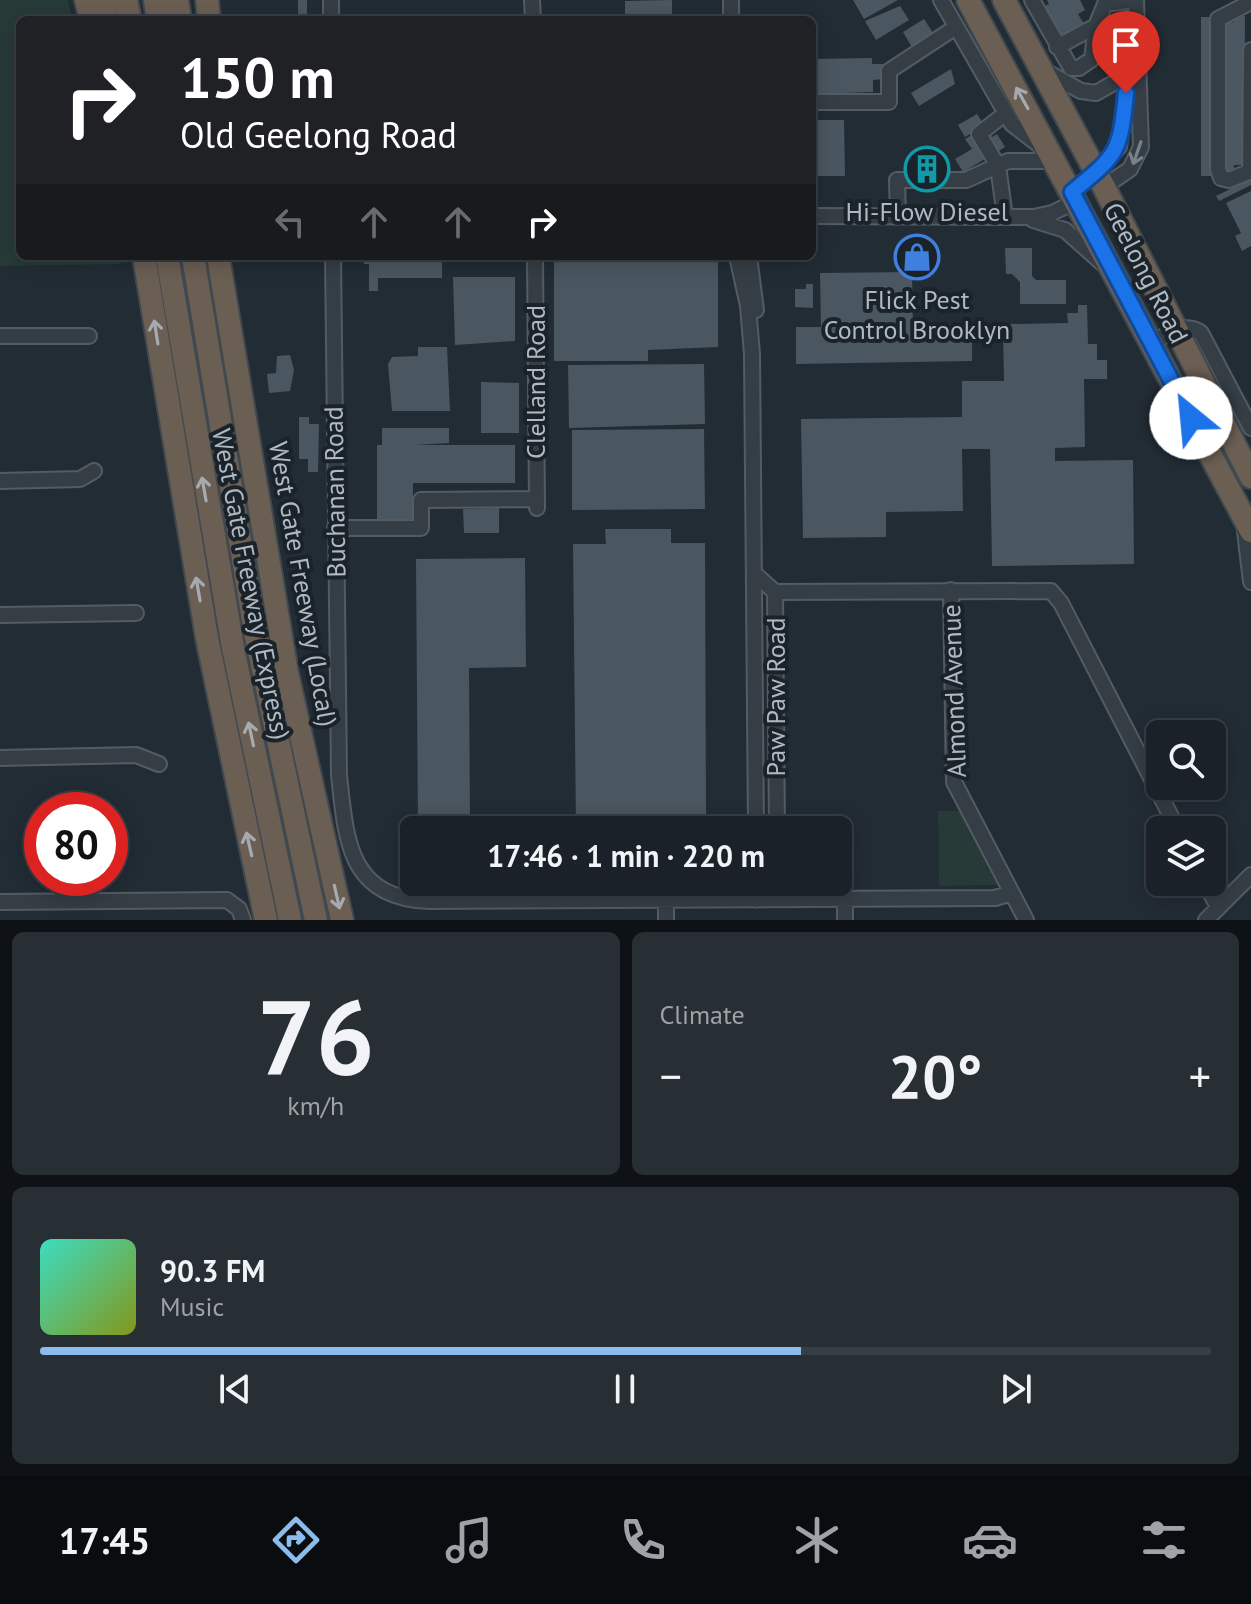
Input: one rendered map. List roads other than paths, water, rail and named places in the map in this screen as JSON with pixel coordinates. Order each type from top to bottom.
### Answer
[{"type":"highway","name":"Geelong Road","points":[[968,0],[1248,524]]},
{"type":"highway","name":"Geelong Road","points":[[1004,0],[1100,180],[1251,477]]},
{"type":"highway","points":[[1074,196],[1100,180]]},
{"type":"highway","points":[[145,260],[207,638],[266,920]]},
{"type":"highway","name":"West Gate Freeway (Express)","points":[[168,260],[227,617],[290,920]]},
{"type":"highway","name":"West Gate Freeway (Express)","points":[[194,260],[255,632],[316,920]]},
{"type":"highway","name":"West Gate Freeway (Local)","points":[[219,260],[275,602],[342,920]]},
{"type":"highway","points":[[232,260],[275,602]]},
{"type":"street","points":[[941,0],[1006,113],[1025,137],[1054,158]]},
{"type":"street","points":[[1032,0],[1071,68],[1089,63],[1094,55],[1098,3],[1135,0],[1141,147],[1130,169],[1100,180]]},
{"type":"street","points":[[1251,2],[1218,19],[1218,169],[1221,178],[1229,180],[1250,171],[1251,50]]},
{"type":"street","points":[[1041,69],[1081,91],[1103,91],[1118,79],[1136,20]]},
{"type":"street","points":[[1100,180],[1120,143],[1136,20]]},
{"type":"street","points":[[1057,47],[1096,26]]},
{"type":"street","points":[[816,102],[889,102],[889,71],[956,27]]},
{"type":"street","points":[[1005,217],[1003,164],[979,134],[1006,113]]},
{"type":"street","points":[[1003,164],[1025,137]]},
{"type":"street","points":[[898,217],[897,180],[966,180],[1003,164],[1054,158]]},
{"type":"street","points":[[816,216],[1021,217],[1052,213],[1074,196]]},
{"type":"street","points":[[1021,217],[1065,230],[1114,274]]},
{"type":"street","name":"Buchanan Road","points":[[333,260],[339,775],[348,837],[359,869],[381,890],[413,900],[666,899]]},
{"type":"street","name":"Clelland Road","points":[[335,528],[421,528],[421,500],[537,504],[535,260]]},
{"type":"street","name":"Paw Paw Road","points":[[738,260],[752,354]]},
{"type":"street","name":"Paw Paw Road","points":[[752,260],[756,816]]},
{"type":"street","points":[[1150,344],[1177,330],[1189,328],[1201,333],[1251,428]]},
{"type":"street","points":[[0,336],[89,336]]},
{"type":"street","points":[[0,481],[80,479],[94,471]]},
{"type":"street","points":[[1248,524],[1251,582]]},
{"type":"street","points":[[755,574],[775,592],[1051,591],[1061,603],[1171,816]]},
{"type":"street","name":"Almond Avenue","points":[[951,590],[954,782],[1026,920]]},
{"type":"street","name":"Paw Paw Road","points":[[755,608],[761,599],[775,592],[777,816]]},
{"type":"street","points":[[0,615],[136,613]]},
{"type":"street","points":[[0,758],[136,755],[159,764]]},
{"type":"street","points":[[756,802],[777,802]]},
{"type":"street","points":[[1206,920],[1251,875]]},
{"type":"street","points":[[666,920],[666,899],[845,901],[995,898],[1012,893]]},
{"type":"street","points":[[1212,896],[1218,907]]},
{"type":"street","points":[[0,902],[227,900],[239,909],[243,920]]},
{"type":"street","points":[[845,901],[845,920]]},
{"type":"place","name":"Hi-Flow Diesel","points":[[927,169]]},
{"type":"place","name":"Flick Pest Control Brooklyn","points":[[917,257]]}]
